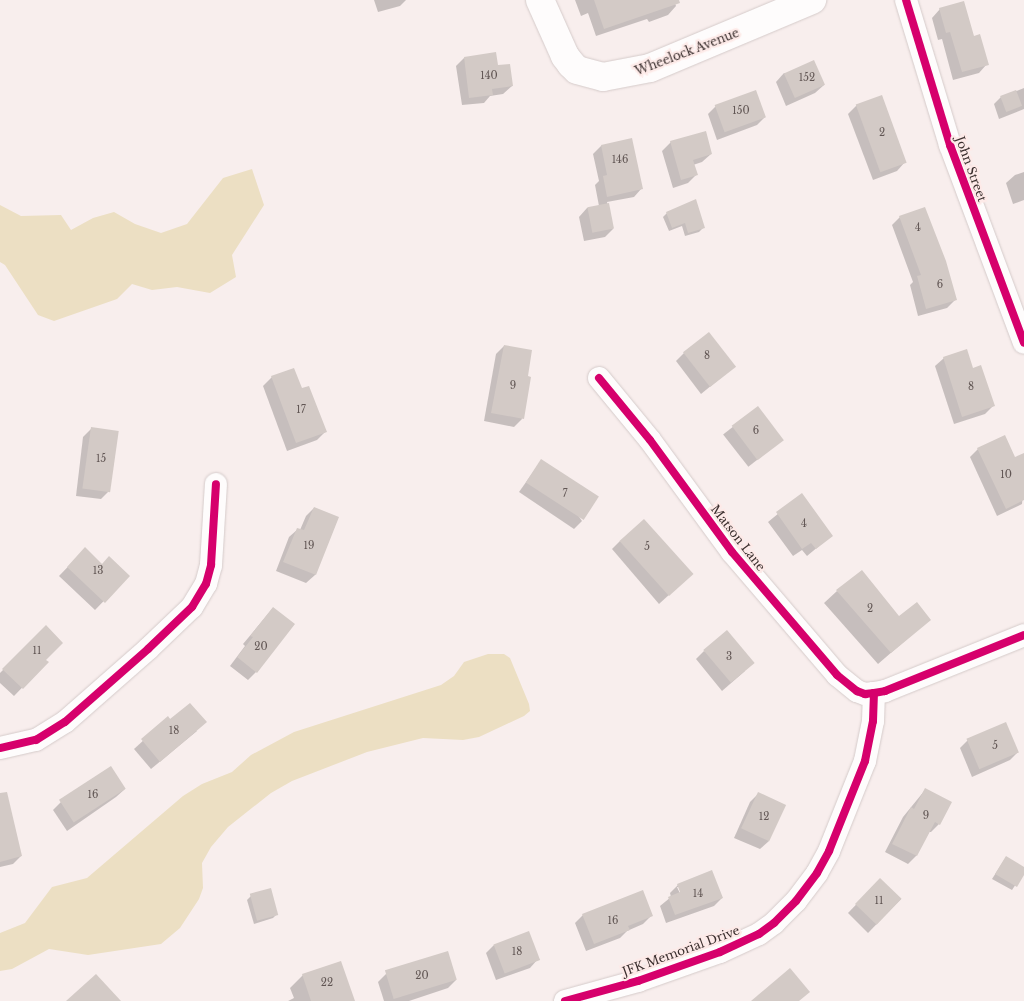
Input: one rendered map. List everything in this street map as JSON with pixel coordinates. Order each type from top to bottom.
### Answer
[{"type":"street","name":"Wheelock Avenue","points":[[540,0],[564,56],[577,70],[603,77],[650,68],[812,0]]},
{"type":"street","name":"John Street","points":[[906,0],[950,145],[1024,343]]},
{"type":"street","name":"Matson Lane","points":[[599,378],[650,440],[732,552],[837,675],[857,691],[865,694],[874,693]]},
{"type":"street","points":[[0,748],[36,740],[65,722],[148,649],[192,607],[206,584],[211,565],[216,484]]},
{"type":"street","points":[[874,693],[886,691],[1024,635]]},
{"type":"street","name":"JFK Memorial Drive","points":[[565,1001],[638,981],[720,952],[759,934],[785,914],[825,859],[856,785],[865,761],[871,729],[874,693]]},
{"type":"shaded area","points":[[252,169],[264,205],[232,255],[236,277],[210,293],[177,287],[152,290],[132,284],[117,299],[54,321],[38,315],[5,265],[0,262],[0,205],[21,216],[61,215],[71,230],[93,218],[114,212],[135,224],[161,233],[187,224],[223,178]]},
{"type":"shaded area","points":[[488,654],[504,654],[510,658],[529,704],[530,711],[524,716],[479,737],[463,740],[423,738],[367,752],[292,781],[271,793],[228,827],[211,847],[202,863],[203,888],[199,899],[180,928],[161,944],[88,955],[49,949],[12,969],[0,971],[0,933],[25,923],[52,887],[87,878],[183,796],[202,784],[232,772],[251,755],[294,732],[441,685],[454,676],[464,662]]},
{"type":"building","points":[[594,0],[679,0],[680,3],[604,29]]},
{"type":"building","points":[[964,1],[974,36],[980,34],[989,65],[962,72],[950,32],[946,33],[939,8]]},
{"type":"building","points":[[496,52],[498,65],[510,64],[513,86],[492,89],[493,95],[469,98],[464,57]]},
{"type":"building","points":[[814,60],[825,85],[795,98],[784,73]]},
{"type":"building","points":[[756,90],[766,117],[725,132],[715,105]]},
{"type":"building","points":[[1016,90],[1022,106],[1006,112],[1000,96]]},
{"type":"building","points":[[882,95],[907,163],[880,172],[856,105]]},
{"type":"building","points":[[706,131],[712,154],[693,160],[698,175],[681,180],[670,141]]},
{"type":"building","points":[[632,138],[643,189],[607,197],[603,176],[607,175],[601,145]]},
{"type":"building","points":[[696,199],[705,228],[688,233],[685,223],[672,228],[666,212]]},
{"type":"building","points":[[609,203],[614,229],[592,233],[587,207]]},
{"type":"building","points":[[925,207],[946,261],[957,300],[926,309],[917,276],[921,275],[899,216]]},
{"type":"building","points":[[709,332],[736,367],[710,387],[683,352]]},
{"type":"building","points":[[504,345],[532,350],[528,376],[531,377],[524,419],[491,413]]},
{"type":"building","points":[[967,349],[973,368],[981,365],[995,406],[962,417],[943,357]]},
{"type":"building","points":[[294,368],[302,388],[309,386],[327,432],[296,443],[271,376]]},
{"type":"building","points":[[758,406],[784,440],[758,460],[732,426]]},
{"type":"building","points":[[91,427],[119,431],[110,492],[82,488]]},
{"type":"building","points":[[1005,435],[1015,457],[1024,453],[1024,500],[1006,509],[977,448]]},
{"type":"building","points":[[541,459],[599,497],[584,520],[526,482]]},
{"type":"building","points":[[802,493],[833,536],[816,549],[811,543],[802,549],[776,512]]},
{"type":"building","points":[[314,507],[339,517],[316,575],[283,562],[297,528],[304,530]]},
{"type":"building","points":[[644,519],[694,574],[669,596],[619,541]]},
{"type":"building","points":[[85,547],[102,564],[109,556],[130,576],[105,603],[67,567]]},
{"type":"building","points":[[862,570],[899,616],[917,602],[931,620],[891,653],[836,590]]},
{"type":"building","points":[[273,607],[295,624],[257,673],[237,657],[253,637],[250,636]]},
{"type":"building","points":[[46,625],[63,643],[46,660],[49,662],[23,689],[2,669]]},
{"type":"building","points":[[727,630],[755,663],[731,683],[703,650]]},
{"type":"building","points":[[190,703],[207,722],[160,762],[141,739],[168,716],[170,719]]},
{"type":"building","points":[[1006,722],[1019,752],[979,769],[966,739]]},
{"type":"building","points":[[111,766],[126,789],[74,822],[59,800]]},
{"type":"building","points":[[925,788],[952,802],[940,825],[935,822],[917,856],[892,844],[911,807],[914,809]]},
{"type":"building","points":[[7,792],[22,856],[0,862],[0,793]]},
{"type":"building","points":[[758,792],[786,805],[769,841],[741,828]]},
{"type":"building","points":[[1006,856],[1024,867],[1024,875],[1017,887],[995,874]]},
{"type":"building","points":[[712,870],[723,898],[675,915],[668,897],[680,892],[677,884]]},
{"type":"building","points":[[880,878],[902,899],[877,925],[855,904]]},
{"type":"building","points":[[271,888],[278,915],[257,921],[250,894]]},
{"type":"building","points":[[643,890],[653,916],[628,926],[630,930],[594,944],[582,914]]},
{"type":"building","points":[[529,931],[540,960],[505,974],[494,945]]},
{"type":"building","points":[[448,951],[457,980],[394,999],[385,970]]},
{"type":"building","points":[[341,961],[355,1001],[311,1001],[302,974]]},
{"type":"building","points":[[790,968],[810,992],[799,1001],[751,1001]]},
{"type":"building","points":[[96,974],[121,1001],[66,1001]]},
{"type":"cycle path","points":[[906,0],[950,145],[1024,343]]},
{"type":"cycle path","points":[[599,378],[650,440],[732,552],[837,675],[857,691],[865,694],[874,693]]},
{"type":"cycle path","points":[[0,748],[36,740],[65,722],[148,649],[192,607],[206,584],[211,565],[216,484]]},
{"type":"cycle path","points":[[565,1001],[638,981],[720,952],[759,934],[774,923],[796,901],[817,873],[829,851],[865,761],[873,721],[874,693],[885,691],[1024,635]]}]
